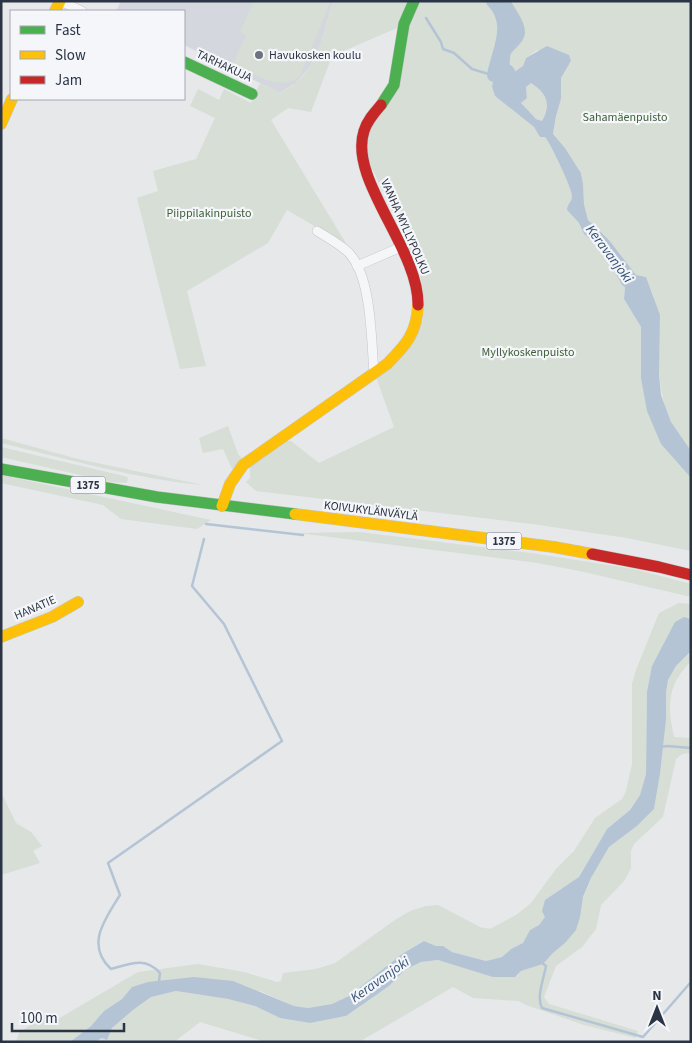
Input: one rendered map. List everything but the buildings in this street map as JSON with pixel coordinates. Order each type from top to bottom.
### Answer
[{"type":"main road","name":"VANHA MYLLYPOLKU","points":[[222,506],[225,491],[230,481],[243,465],[387,364],[412,336],[416,324],[418,300],[415,285],[401,247],[368,176],[361,150],[362,139],[368,122],[394,85],[404,24],[414,1]]},
{"type":"main road","name":"TARHAKUJA","points":[[185,62],[252,94]]},
{"type":"main road","points":[[1,124],[12,100]]},
{"type":"main road","name":"KOIVUKYLÄNVÄYLÄ","points":[[1,464],[128,493],[554,547],[650,565],[691,575]]},
{"type":"main road","name":"KOIVUKYLÄNVÄYLÄ","points":[[1,469],[48,476]]},
{"type":"main road","name":"HANATIE","points":[[1,637],[52,617],[78,602]]},
{"type":"street","points":[[60,1],[78,9]]},
{"type":"street","points":[[317,231],[349,254],[362,277],[367,297],[374,372]]},
{"type":"street","points":[[357,266],[401,247]]},
{"type":"shaded area","name":"Havukosken koulu","points":[[121,1],[333,1],[321,43],[311,65],[296,83],[280,93],[185,46],[185,10],[116,10]]},
{"type":"green space","points":[[254,1],[331,1],[300,76],[292,81],[284,83],[266,80],[233,64],[246,35],[240,32]]},
{"type":"green space","name":"Myllykoskenpuisto","points":[[333,1],[493,1],[497,6],[505,26],[505,32],[499,50],[492,87],[495,96],[534,127],[540,137],[545,137],[548,141],[571,192],[572,198],[567,210],[579,223],[584,234],[596,244],[607,258],[625,287],[624,299],[641,327],[641,378],[661,444],[691,478],[691,551],[627,538],[532,524],[256,491],[246,482],[250,478],[250,465],[284,441],[291,441],[319,463],[394,427],[376,377],[423,320],[424,298],[420,273],[399,223],[373,170],[368,171],[363,141],[387,104],[402,33],[397,28],[332,56],[311,112],[288,108],[271,120],[347,245],[287,210],[268,243],[187,291],[206,366],[180,369],[137,198],[158,191],[153,171],[196,159],[215,118],[190,106],[198,89],[219,100],[224,89],[251,103],[260,83],[280,93],[291,87],[305,74],[316,55]]},
{"type":"green space","name":"Sahamäenpuisto","points":[[510,1],[691,1],[691,451],[677,433],[668,415],[663,396],[653,295],[646,277],[636,275],[609,240],[588,220],[584,204],[581,173],[565,148],[553,134],[561,99],[561,78],[571,61],[537,50],[526,58],[523,66],[510,74],[513,70],[510,63],[510,53],[525,34],[520,17]]},
{"type":"green space","points":[[531,82],[546,99],[547,108],[542,121],[530,114],[521,102],[527,98],[526,87]]},
{"type":"green space","points":[[228,426],[238,454],[243,460],[232,469],[223,449],[203,453],[199,438]]},
{"type":"green space","points":[[1,438],[78,459],[203,485],[152,478],[102,468],[1,443]]},
{"type":"green space","points":[[1,447],[128,477],[127,483],[111,482],[1,457]]},
{"type":"green space","points":[[1,475],[211,520],[197,529],[121,519],[103,505],[1,483]]},
{"type":"green space","points":[[359,532],[531,553],[634,569],[691,584],[691,597],[538,563],[298,533]]},
{"type":"green space","points":[[679,603],[691,604],[691,619],[684,617],[647,692],[646,774],[640,795],[630,810],[607,829],[579,877],[539,925],[530,930],[524,943],[511,949],[502,957],[486,961],[452,952],[443,946],[436,946],[424,941],[402,954],[349,996],[332,1004],[308,1008],[294,1006],[260,991],[132,987],[122,999],[104,1011],[91,1026],[70,1042],[16,1042],[19,1033],[46,1014],[58,1019],[138,972],[198,964],[244,972],[277,982],[281,981],[283,973],[316,969],[335,963],[395,920],[410,911],[426,906],[438,905],[480,927],[490,929],[516,915],[531,903],[556,869],[574,851],[595,818],[622,799],[626,791],[632,764],[632,684],[636,670],[659,613]]},
{"type":"green space","points":[[691,651],[691,661],[677,679],[673,688],[670,715],[674,737],[691,738],[691,753],[682,754],[676,759],[663,817],[634,844],[631,851],[631,868],[625,880],[601,905],[596,929],[582,947],[556,966],[544,997],[549,1004],[638,1031],[636,1038],[584,1025],[519,1001],[473,998],[453,987],[359,1042],[266,1042],[200,1022],[174,1042],[95,1042],[107,1036],[112,1028],[151,997],[176,991],[228,999],[255,1006],[280,1018],[310,1023],[346,1016],[389,986],[405,970],[421,962],[438,960],[517,976],[521,971],[543,964],[565,943],[591,878],[609,847],[637,826],[654,809],[666,720],[668,680],[676,666]]},
{"type":"green space","points":[[1,792],[16,823],[31,832],[42,846],[33,851],[40,863],[1,875]]},
{"type":"water","points":[[547,46],[569,55],[571,61],[561,78],[561,99],[553,134],[565,148],[581,173],[584,204],[588,220],[609,240],[636,275],[646,277],[660,315],[659,374],[661,395],[671,422],[691,451],[691,478],[661,444],[647,411],[641,378],[641,327],[624,299],[625,287],[607,258],[596,244],[584,234],[579,223],[567,210],[572,198],[571,192],[548,141],[545,137],[540,137],[534,127],[495,96],[492,87],[494,75],[503,68],[511,74],[523,66],[526,58]],"holes":[[[531,83],[546,99],[547,109],[542,121],[536,119],[521,103],[527,98],[526,87]]]},
{"type":"water","points":[[684,617],[691,619],[691,651],[676,666],[668,680],[666,720],[654,809],[637,826],[609,847],[591,878],[583,897],[576,930],[543,964],[521,971],[515,977],[493,977],[438,960],[421,962],[405,970],[389,986],[346,1016],[310,1023],[280,1018],[255,1006],[228,999],[176,991],[151,997],[112,1028],[107,1040],[102,1038],[95,1042],[70,1042],[91,1026],[104,1011],[122,999],[132,987],[148,982],[194,977],[233,981],[294,1006],[308,1008],[332,1004],[349,996],[402,954],[424,941],[436,946],[443,946],[452,952],[486,961],[502,957],[511,949],[523,943],[530,930],[539,925],[545,917],[542,911],[545,900],[579,877],[607,829],[630,810],[640,795],[646,774],[647,692],[652,666],[675,622]]},
{"type":"waterway","points":[[493,1],[500,10],[504,28],[504,37],[494,75],[503,68],[508,72]]},
{"type":"waterway","name":"Keravanjoki","points":[[503,1],[518,29],[516,38],[507,47],[503,56],[505,87]]},
{"type":"waterway","points":[[426,18],[441,42],[443,49],[454,53],[472,69],[495,76]]},
{"type":"waterway","points":[[206,524],[303,535]]},
{"type":"waterway","points":[[159,981],[160,973],[149,964],[137,963],[111,969],[103,960],[99,951],[98,941],[100,932],[120,895],[108,863],[282,741],[224,624],[192,586],[204,539]]},
{"type":"waterway","points":[[660,747],[691,748]]},
{"type":"waterway","points":[[541,962],[546,966],[540,993],[542,1008],[643,1037],[691,982]]},
{"type":"traffic: fast","points":[[381,105],[394,85],[404,24],[414,1]]},
{"type":"traffic: fast","points":[[185,62],[252,94]]},
{"type":"traffic: fast","points":[[1,469],[157,497],[295,514]]},
{"type":"traffic: slow","points":[[56,10],[60,1]]},
{"type":"traffic: slow","points":[[1,124],[12,100]]},
{"type":"traffic: slow","points":[[222,506],[230,484],[243,465],[387,364],[394,357],[413,331],[418,305]]},
{"type":"traffic: slow","points":[[295,514],[554,547],[592,554]]},
{"type":"traffic: slow","points":[[1,637],[52,617],[78,602]]},
{"type":"traffic: jam","points":[[381,105],[365,127],[362,150],[366,171],[374,192],[408,261],[415,283],[418,305]]},
{"type":"traffic: jam","points":[[592,554],[691,575]]},
{"type":"place","name":"Havukosken koulu","points":[[259,55]]},
{"type":"park label","name":"Piippilakinpuisto","points":[[209,213]]}]
